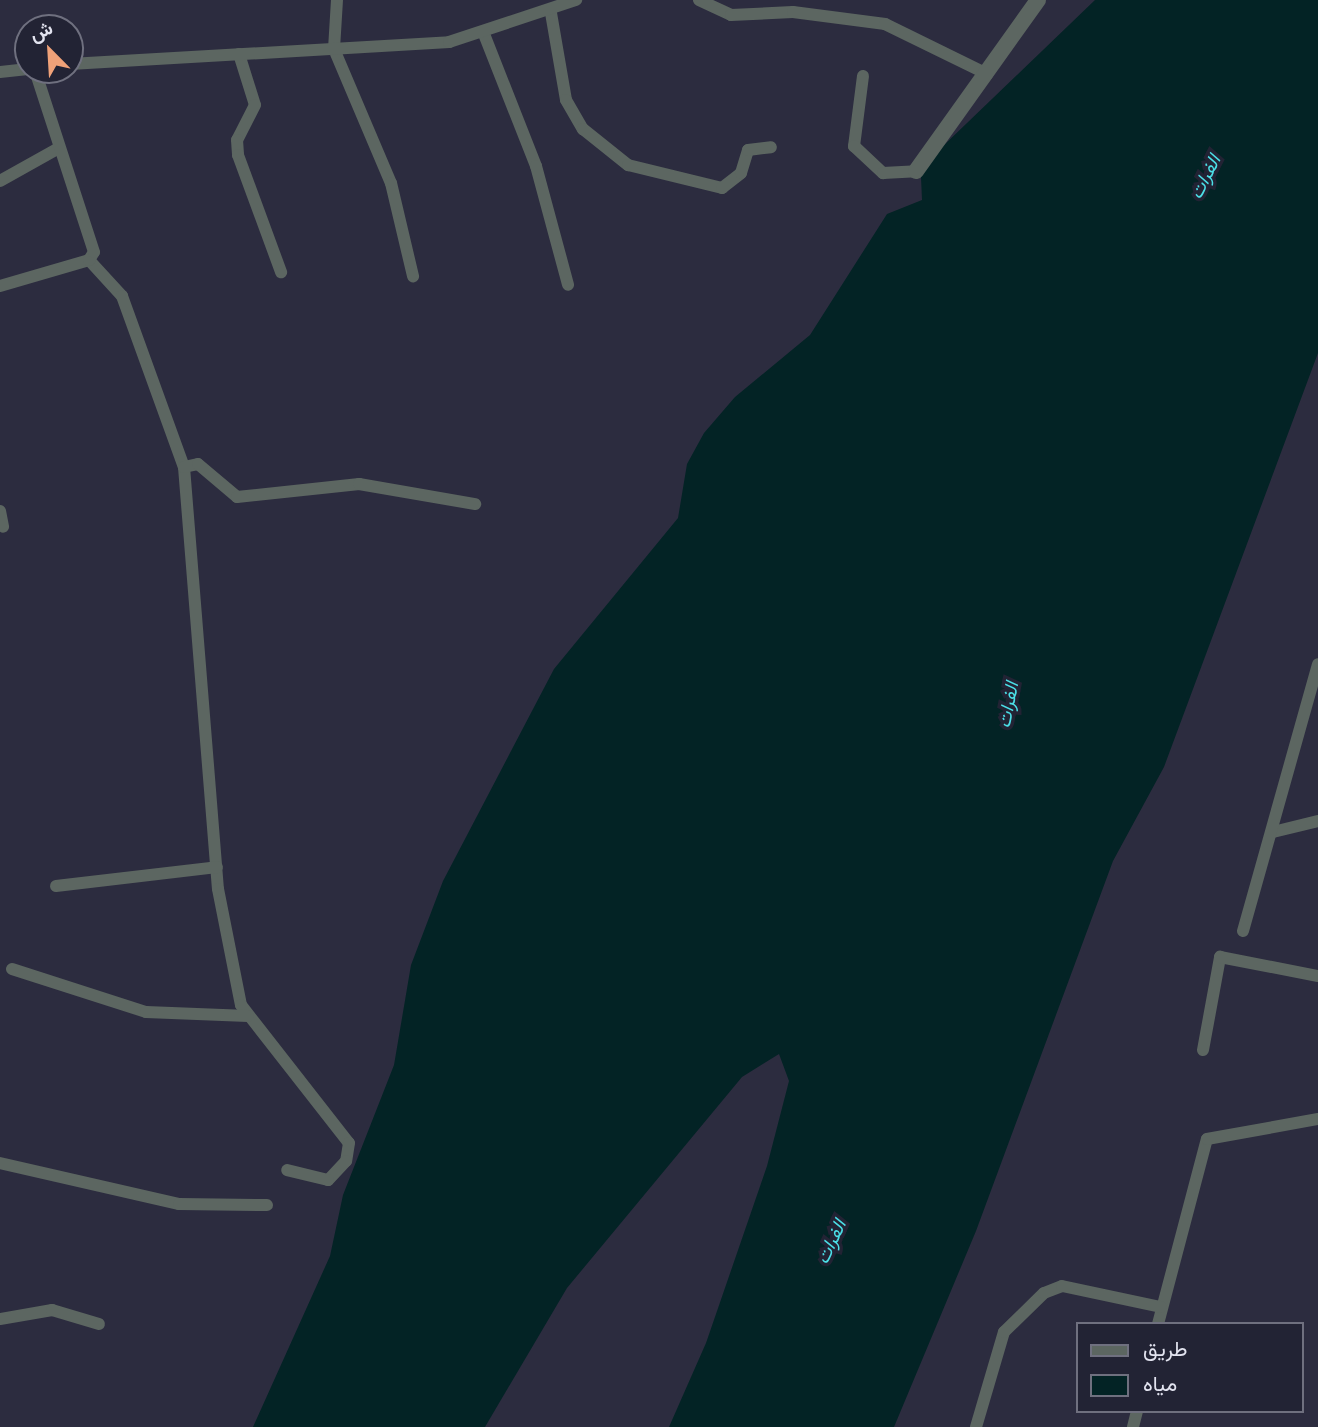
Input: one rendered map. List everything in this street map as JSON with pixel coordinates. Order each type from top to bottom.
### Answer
[{"type":"street","points":[[337,0],[334,49],[391,183],[413,276]]},
{"type":"street","points":[[84,63],[334,49],[484,34],[551,13],[576,0]]},
{"type":"street","points":[[699,0],[731,15],[793,12],[885,24],[987,74]]},
{"type":"street","points":[[863,76],[854,146],[883,173],[916,171],[1038,0]]},
{"type":"street","points":[[551,13],[566,100],[583,129],[628,165],[722,188],[741,173],[748,150],[771,147]]},
{"type":"street","points":[[484,34],[536,166],[568,285]]},
{"type":"street","points":[[239,54],[255,105],[237,140],[238,155],[281,272]]},
{"type":"street","points":[[39,84],[57,149],[92,242],[89,260]]},
{"type":"street","points":[[0,181],[57,149]]},
{"type":"street","points":[[0,286],[89,260]]},
{"type":"street","points":[[89,260],[122,296],[184,467],[225,939],[248,1016],[349,1143],[346,1161],[328,1181],[287,1170]]},
{"type":"street","points":[[184,467],[198,464],[237,497],[359,484],[475,504]]},
{"type":"street","points":[[0,511],[3,527]]},
{"type":"street","points":[[1243,931],[1312,703],[1318,664]]},
{"type":"street","points":[[1273,832],[1318,821]]},
{"type":"street","points":[[56,886],[217,867]]},
{"type":"street","points":[[1203,1050],[1220,957],[1318,976]]},
{"type":"street","points":[[12,969],[146,1012],[248,1016]]},
{"type":"street","points":[[1158,1322],[1207,1139],[1318,1119]]},
{"type":"street","points":[[0,1163],[179,1204],[267,1205]]},
{"type":"street","points":[[976,1427],[1004,1332],[1044,1293],[1062,1286],[1161,1307]]},
{"type":"street","points":[[0,1319],[52,1310],[99,1324]]},
{"type":"water","name":"الفرات","points":[[1095,0],[1318,0],[1318,353],[1164,767],[1113,861],[976,1231],[894,1427],[669,1427],[706,1343],[767,1166],[789,1081],[779,1054],[742,1077],[567,1288],[485,1427],[253,1427],[330,1256],[343,1195],[394,1065],[411,965],[443,881],[554,669],[678,518],[687,464],[704,433],[735,397],[810,335],[887,214],[922,200],[921,177],[941,148]]}]
